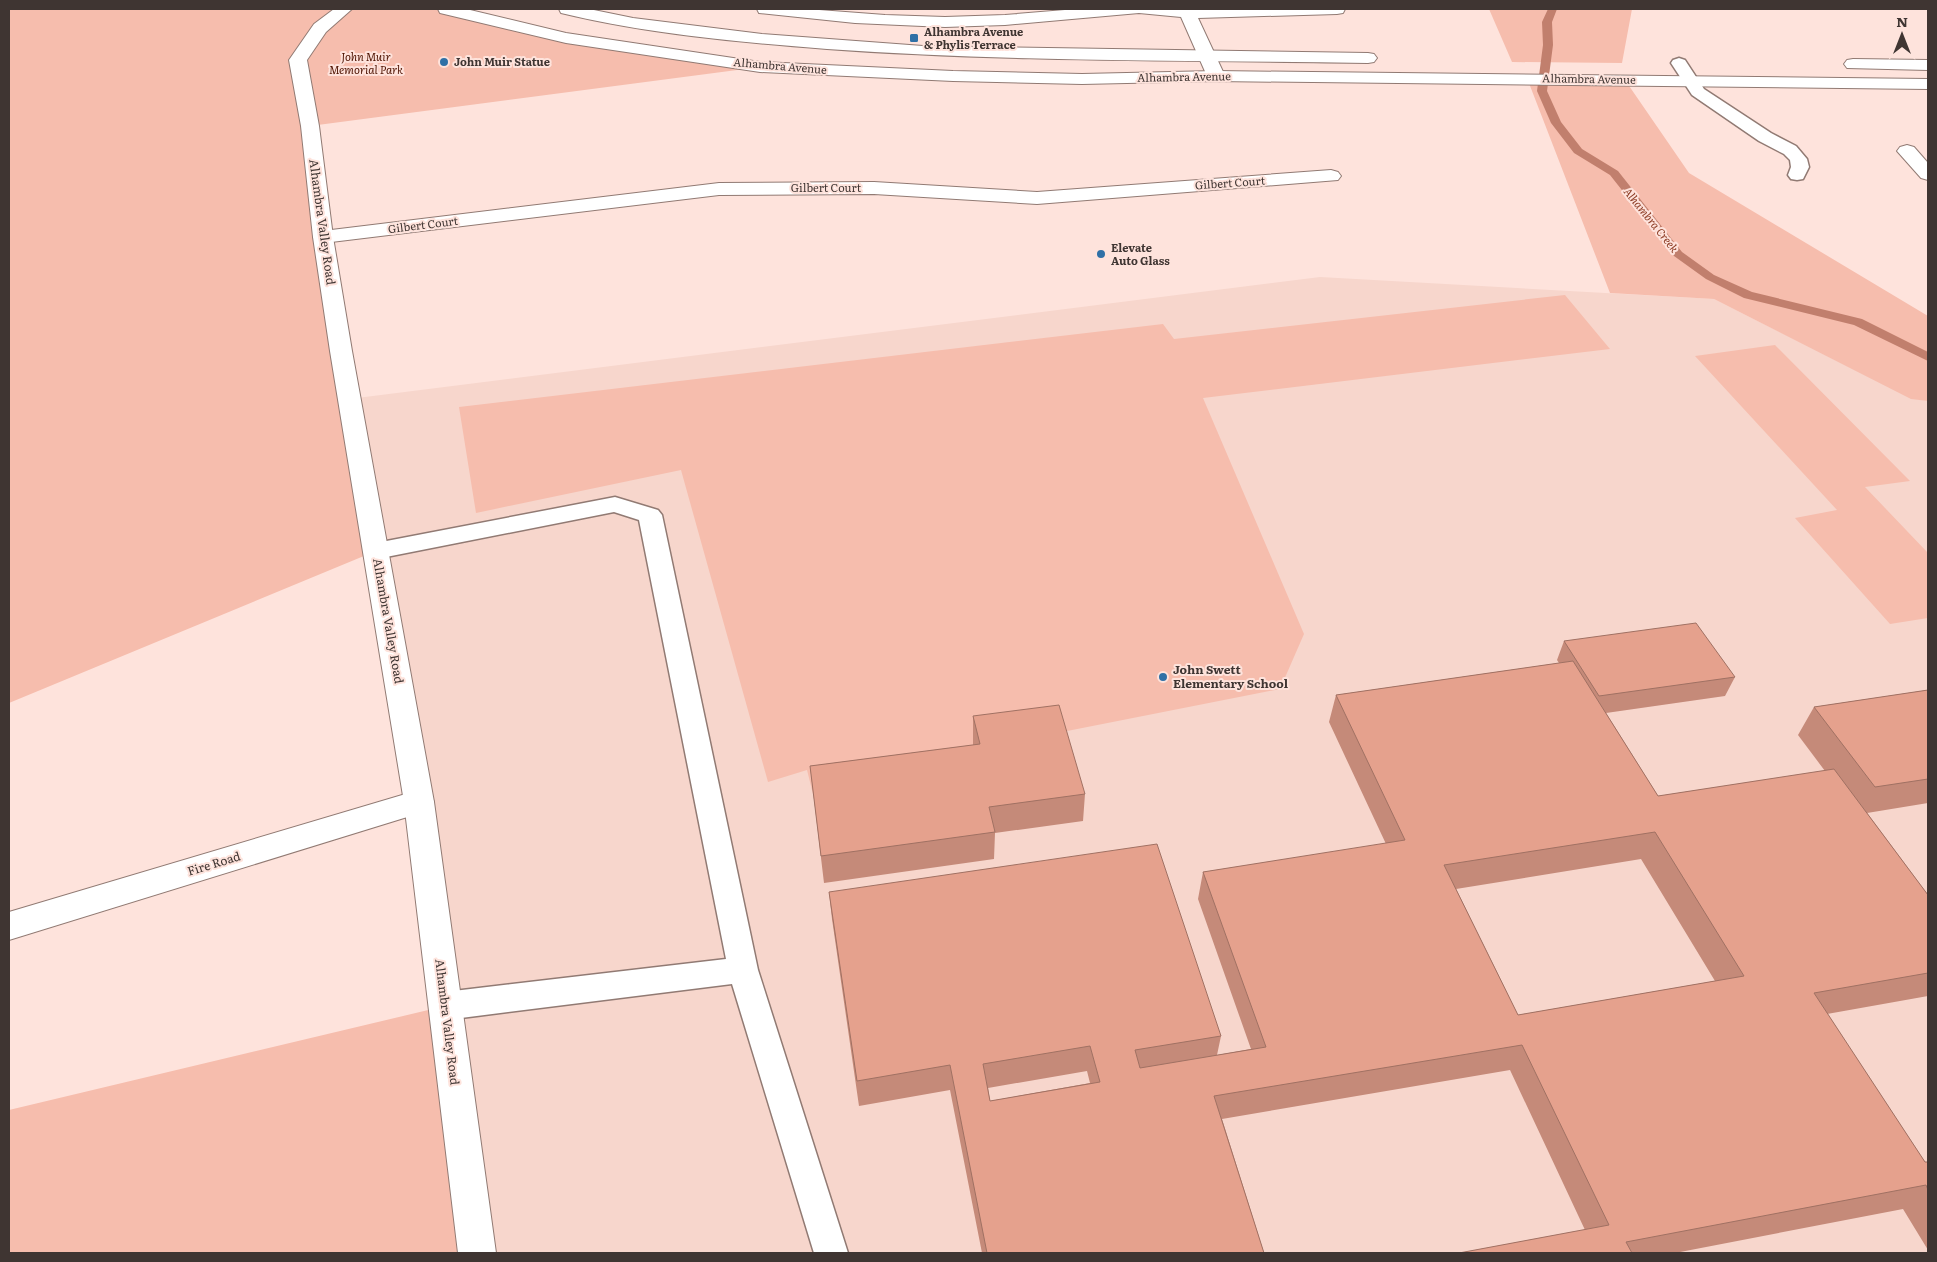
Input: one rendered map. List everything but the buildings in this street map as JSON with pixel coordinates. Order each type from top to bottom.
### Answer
[{"type":"main road","name":"Alhambra Valley Road","points":[[344,9],[320,28],[298,60],[310,126],[323,238],[419,802],[477,1253]]},
{"type":"main road","name":"Alhambra Avenue","points":[[446,9],[566,38],[760,67],[953,76],[1082,79],[1216,76],[1527,78],[1624,72],[1679,63],[1698,64]]},
{"type":"main road","name":"Alhambra Avenue","points":[[567,9],[633,23],[762,39],[899,49],[1383,59]]},
{"type":"main road","points":[[765,9],[827,17],[918,21],[1004,20],[1134,9]]},
{"type":"main road","points":[[1144,9],[1187,13],[1337,9]]},
{"type":"main road","points":[[1187,13],[1216,76]]},
{"type":"main road","name":"Alhambra Avenue","points":[[1472,61],[1512,62],[1624,72],[1690,81],[1928,84]]},
{"type":"main road","points":[[1838,64],[1928,65]]},
{"type":"main road","points":[[1907,151],[1928,174]]},
{"type":"main road","name":"Gilbert Court","points":[[323,238],[719,189],[874,188],[1037,198],[1331,176]]},
{"type":"main road","name":"Fire Road","points":[[9,926],[419,802]]},
{"type":"lane","points":[[1679,63],[1698,92],[1766,137],[1790,150],[1798,159],[1800,167],[1797,175]]},
{"type":"lane","points":[[376,552],[615,504],[650,515],[742,970],[831,1253]]},
{"type":"lane","points":[[445,1006],[742,970]]},
{"type":"shaded area","name":"John Swett Elementary School","points":[[1320,277],[1714,299],[1911,398],[1928,401],[1928,1253],[477,1253],[445,1006],[349,399]]},
{"type":"green space","name":"John Muir Memorial Park","points":[[9,9],[446,9],[566,38],[760,67],[310,126],[376,551],[9,703]]},
{"type":"green space","points":[[1489,9],[1632,9],[1622,63],[1512,62]]},
{"type":"green space","points":[[1527,78],[1625,80],[1689,173],[1928,316],[1928,401],[1911,399],[1714,299],[1610,293]]},
{"type":"green space","points":[[1565,295],[1610,349],[1203,398],[1304,634],[1280,689],[1057,733],[979,772],[813,794],[807,770],[768,782],[681,470],[476,513],[459,407],[1163,324],[1174,339]]},
{"type":"green space","points":[[1775,345],[1910,481],[1865,487],[1928,553],[1928,618],[1890,624],[1795,518],[1837,510],[1695,356]]},
{"type":"green space","points":[[445,1006],[477,1253],[9,1253],[9,1110]]},
{"type":"waterway","name":"Alhambra Creek","points":[[1552,9],[1547,22],[1548,45],[1542,91],[1556,123],[1578,151],[1614,173],[1678,254],[1710,277],[1748,295],[1858,322],[1928,357]]},
{"type":"place","name":"Alhambra Avenue & Phylis Terrace","points":[[914,38]]},
{"type":"place","name":"John Muir Statue","points":[[444,62]]},
{"type":"place","name":"Elevate Auto Glass","points":[[1101,254]]},
{"type":"place","name":"John Swett Elementary School","points":[[1163,677]]}]
